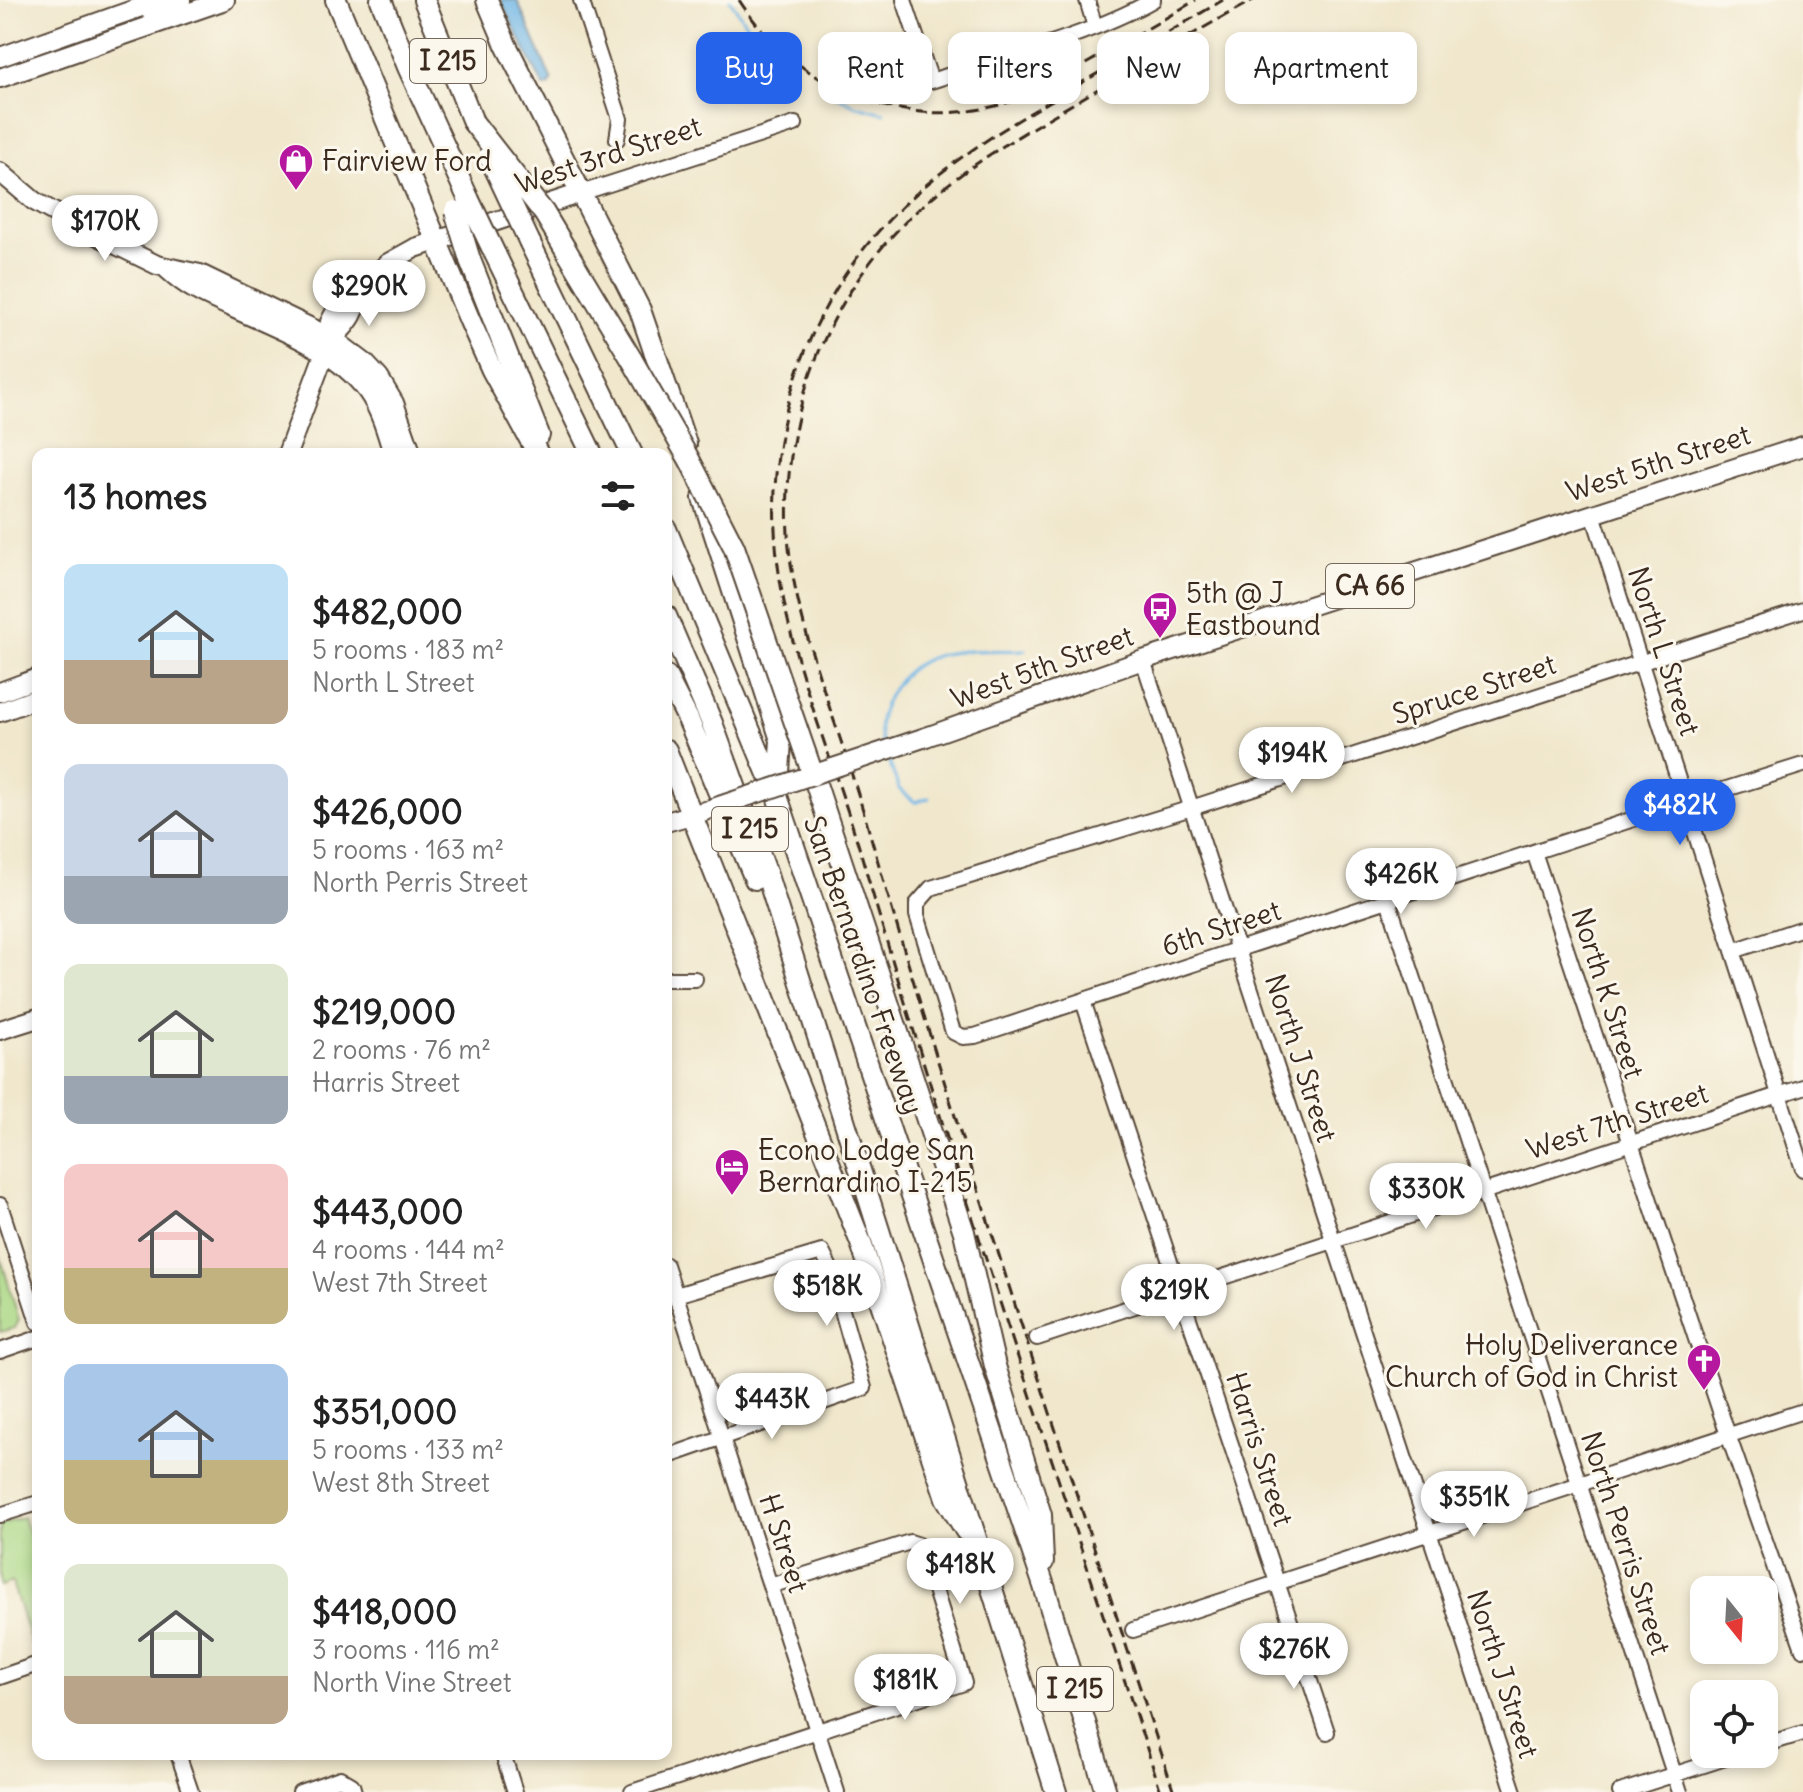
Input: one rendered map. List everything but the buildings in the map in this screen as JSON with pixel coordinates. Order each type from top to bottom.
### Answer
[{"type":"highway","points":[[336,0],[435,241],[492,370],[535,448]]},
{"type":"highway","name":"I 215","points":[[381,0],[458,178],[462,206],[495,254],[589,448]]},
{"type":"highway","name":"I 215","points":[[424,0],[473,122],[629,448]]},
{"type":"highway","points":[[487,0],[506,45],[640,310],[781,740],[777,796]]},
{"type":"highway","points":[[473,122],[544,213],[689,459],[734,547],[866,930],[964,1232],[995,1366],[1041,1515],[1044,1586]]},
{"type":"highway","points":[[462,206],[470,260],[545,448]]},
{"type":"highway","name":"San Bernardino Freeway","points":[[672,543],[777,796],[1044,1586],[1106,1792]]},
{"type":"highway","name":"I 215","points":[[672,630],[717,738],[766,872],[1056,1792]]},
{"type":"highway","points":[[672,688],[740,843],[822,1046]]},
{"type":"highway","points":[[672,761],[700,812],[861,1243],[946,1498],[982,1558]]},
{"type":"main road","points":[[0,57],[161,0]]},
{"type":"main road","points":[[148,26],[148,17],[181,0]]},
{"type":"main road","points":[[0,78],[225,0]]},
{"type":"main road","points":[[0,172],[34,201],[61,218],[167,269],[187,288],[329,345],[365,363],[379,378],[394,403],[410,448]]},
{"type":"main road","name":"West 3rd Street","points":[[289,448],[329,345],[344,330],[357,307],[359,290],[388,263],[435,241],[581,193]]},
{"type":"main road","points":[[329,345],[368,392],[391,448]]},
{"type":"main road","name":"West 5th Street","points":[[672,820],[926,737],[1143,660],[1803,446]]},
{"type":"main road","points":[[0,692],[32,680]]},
{"type":"main road","points":[[0,712],[32,700]]},
{"type":"main road","points":[[0,1030],[32,1020]]},
{"type":"street","points":[[581,0],[620,119],[617,139]]},
{"type":"street","points":[[904,0],[931,81],[1128,15],[1153,0]]},
{"type":"street","points":[[1087,0],[1095,27]]},
{"type":"street","name":"West 3rd Street","points":[[581,193],[795,124]]},
{"type":"street","name":"North L Street","points":[[1593,514],[1803,1169]]},
{"type":"street","name":"Spruce Street","points":[[975,1036],[963,1037],[953,1032],[917,915],[917,904],[931,888],[1192,808],[1803,610]]},
{"type":"street","name":"North J Street","points":[[1143,660],[1514,1792]]},
{"type":"street","name":"6th Street","points":[[975,1036],[1803,765]]},
{"type":"street","name":"North K Street","points":[[1534,852],[1728,1436],[1803,1649]]},
{"type":"street","name":"North Perris Street","points":[[1388,900],[1680,1792]]},
{"type":"street","points":[[1733,951],[1803,928]]},
{"type":"street","points":[[672,979],[695,979]]},
{"type":"street","name":"Harris Street","points":[[1083,1001],[1327,1732]]},
{"type":"street","name":"West 7th Street","points":[[1037,1338],[1803,1087]]},
{"type":"street","points":[[0,1205],[32,1304]]},
{"type":"street","points":[[672,1455],[864,1388],[830,1268],[822,1252],[676,1295]]},
{"type":"street","name":"H Street","points":[[672,1283],[837,1792]]},
{"type":"street","points":[[0,1351],[32,1340]]},
{"type":"street","points":[[1133,1630],[1803,1411]]},
{"type":"street","points":[[0,1515],[32,1505]]},
{"type":"street","points":[[632,1792],[964,1683],[919,1545],[910,1542],[770,1586]]},
{"type":"street","points":[[0,1677],[32,1666]]},
{"type":"street","points":[[1778,1741],[1803,1733]]},
{"type":"street","points":[[180,1760],[191,1792]]},
{"type":"street","points":[[505,1760],[515,1792]]},
{"type":"street","points":[[1620,1792],[1694,1768]]},
{"type":"street","points":[[300,1792],[340,1778],[352,1785],[354,1792]]},
{"type":"green space","points":[[0,1255],[19,1320],[15,1328],[0,1332]]},
{"type":"green space","points":[[23,1517],[32,1544],[32,1646],[12,1582],[0,1586],[0,1525]]},
{"type":"water","points":[[500,0],[517,0],[552,81],[549,86],[544,87]]},
{"type":"waterway","points":[[730,0],[753,32]]},
{"type":"waterway","points":[[852,104],[884,113]]},
{"type":"waterway","points":[[883,746],[880,733],[883,710],[900,679],[914,666],[947,653],[1026,650]]},
{"type":"waterway","points":[[887,756],[899,789],[915,802],[929,798]]},
{"type":"railway","points":[[739,0],[763,32],[792,59],[825,81],[860,98],[897,109],[936,113],[975,110],[1025,96],[1196,0]]},
{"type":"railway","points":[[1161,1792],[971,1213],[800,666],[781,585],[776,545],[775,483],[784,421],[801,362],[827,305],[875,235],[933,179],[999,132],[1223,0]]},
{"type":"railway","points":[[1174,1792],[982,1203],[859,796],[811,650],[789,548],[788,488],[803,399],[823,343],[859,278],[912,215],[942,189],[1008,143],[1253,0]]},
{"type":"place","name":"Fairview Ford","points":[[296,192]]},
{"type":"place","name":"5th @ J Eastbound","points":[[1160,640]]},
{"type":"place","name":"Econo Lodge San Bernardino I-215","points":[[732,1197]]},
{"type":"place","name":"Holy Deliverance Church of God in Christ","points":[[1704,1392]]}]
